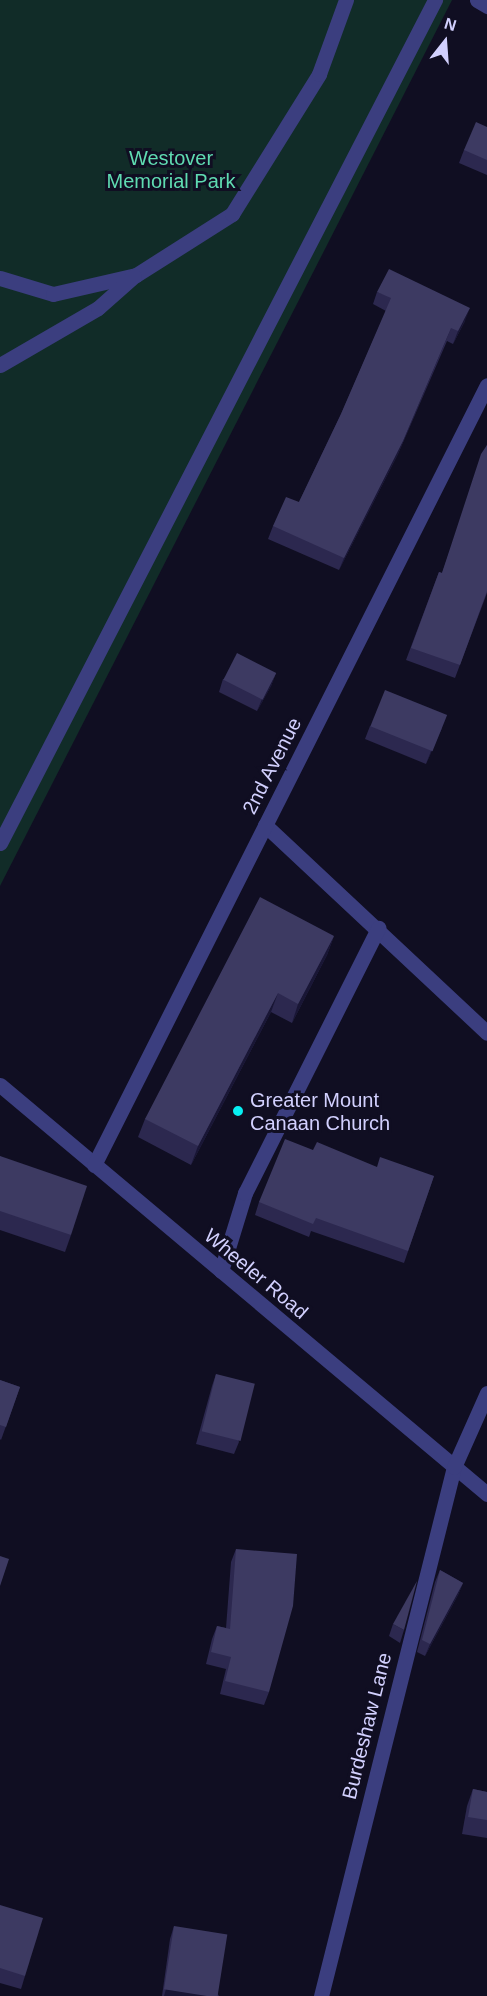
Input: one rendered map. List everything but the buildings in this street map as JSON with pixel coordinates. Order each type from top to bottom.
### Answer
[{"type":"street","points":[[0,365],[98,308],[136,275],[232,214],[319,74],[346,0]]},
{"type":"street","points":[[0,843],[435,0]]},
{"type":"street","points":[[477,0],[487,6]]},
{"type":"street","points":[[0,278],[53,294],[136,275]]},
{"type":"street","name":"2nd Avenue","points":[[94,1166],[487,385]]},
{"type":"street","points":[[265,825],[378,928],[487,1033]]},
{"type":"street","points":[[220,1271],[245,1193],[378,928]]},
{"type":"street","name":"Wheeler Road","points":[[0,1085],[487,1494]]},
{"type":"street","name":"Burdeshaw Lane","points":[[321,1996],[454,1467],[487,1393]]},
{"type":"green space","name":"Westover Memorial Park","points":[[0,0],[452,0],[0,886]]},
{"type":"place","name":"Greater Mount Canaan Church","points":[[238,1111]]}]
